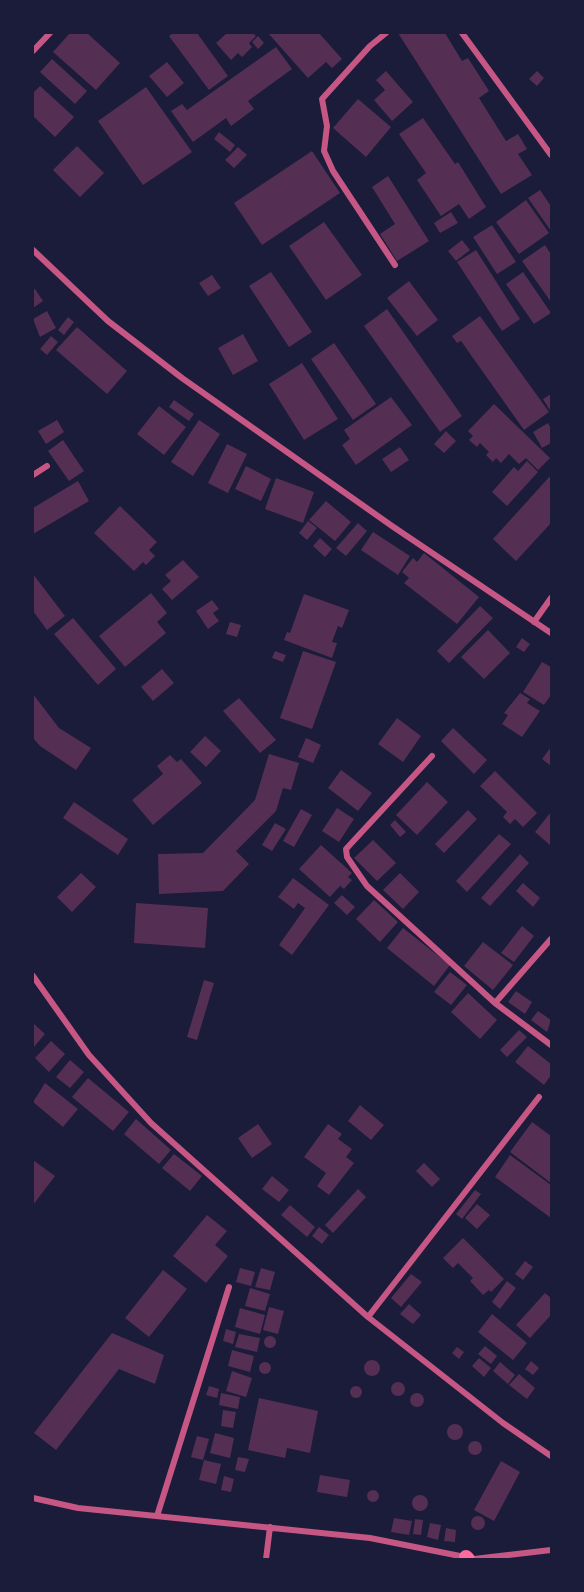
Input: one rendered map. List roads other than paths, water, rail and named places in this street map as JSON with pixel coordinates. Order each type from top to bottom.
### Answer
[{"type":"street","points":[[33,51],[50,33]]},
{"type":"street","points":[[386,33],[370,46],[322,99],[327,126],[324,151],[333,171],[395,265]]},
{"type":"street","points":[[462,33],[551,155]]},
{"type":"street","points":[[33,250],[108,321],[182,378],[392,526],[551,633]]},
{"type":"street","points":[[33,474],[47,466]]},
{"type":"street","points":[[534,622],[551,598]]},
{"type":"street","points":[[432,756],[346,849],[347,857],[367,886],[495,1003],[551,1045]]},
{"type":"street","points":[[495,1003],[551,939]]},
{"type":"street","points":[[33,976],[88,1055],[152,1123],[368,1317],[503,1423],[551,1456]]},
{"type":"street","points":[[368,1317],[539,1097]]},
{"type":"street","points":[[157,1516],[229,1287]]},
{"type":"street","points":[[33,1498],[78,1508],[370,1538],[471,1558],[551,1550]]},
{"type":"street","points":[[266,1559],[270,1527]]}]
